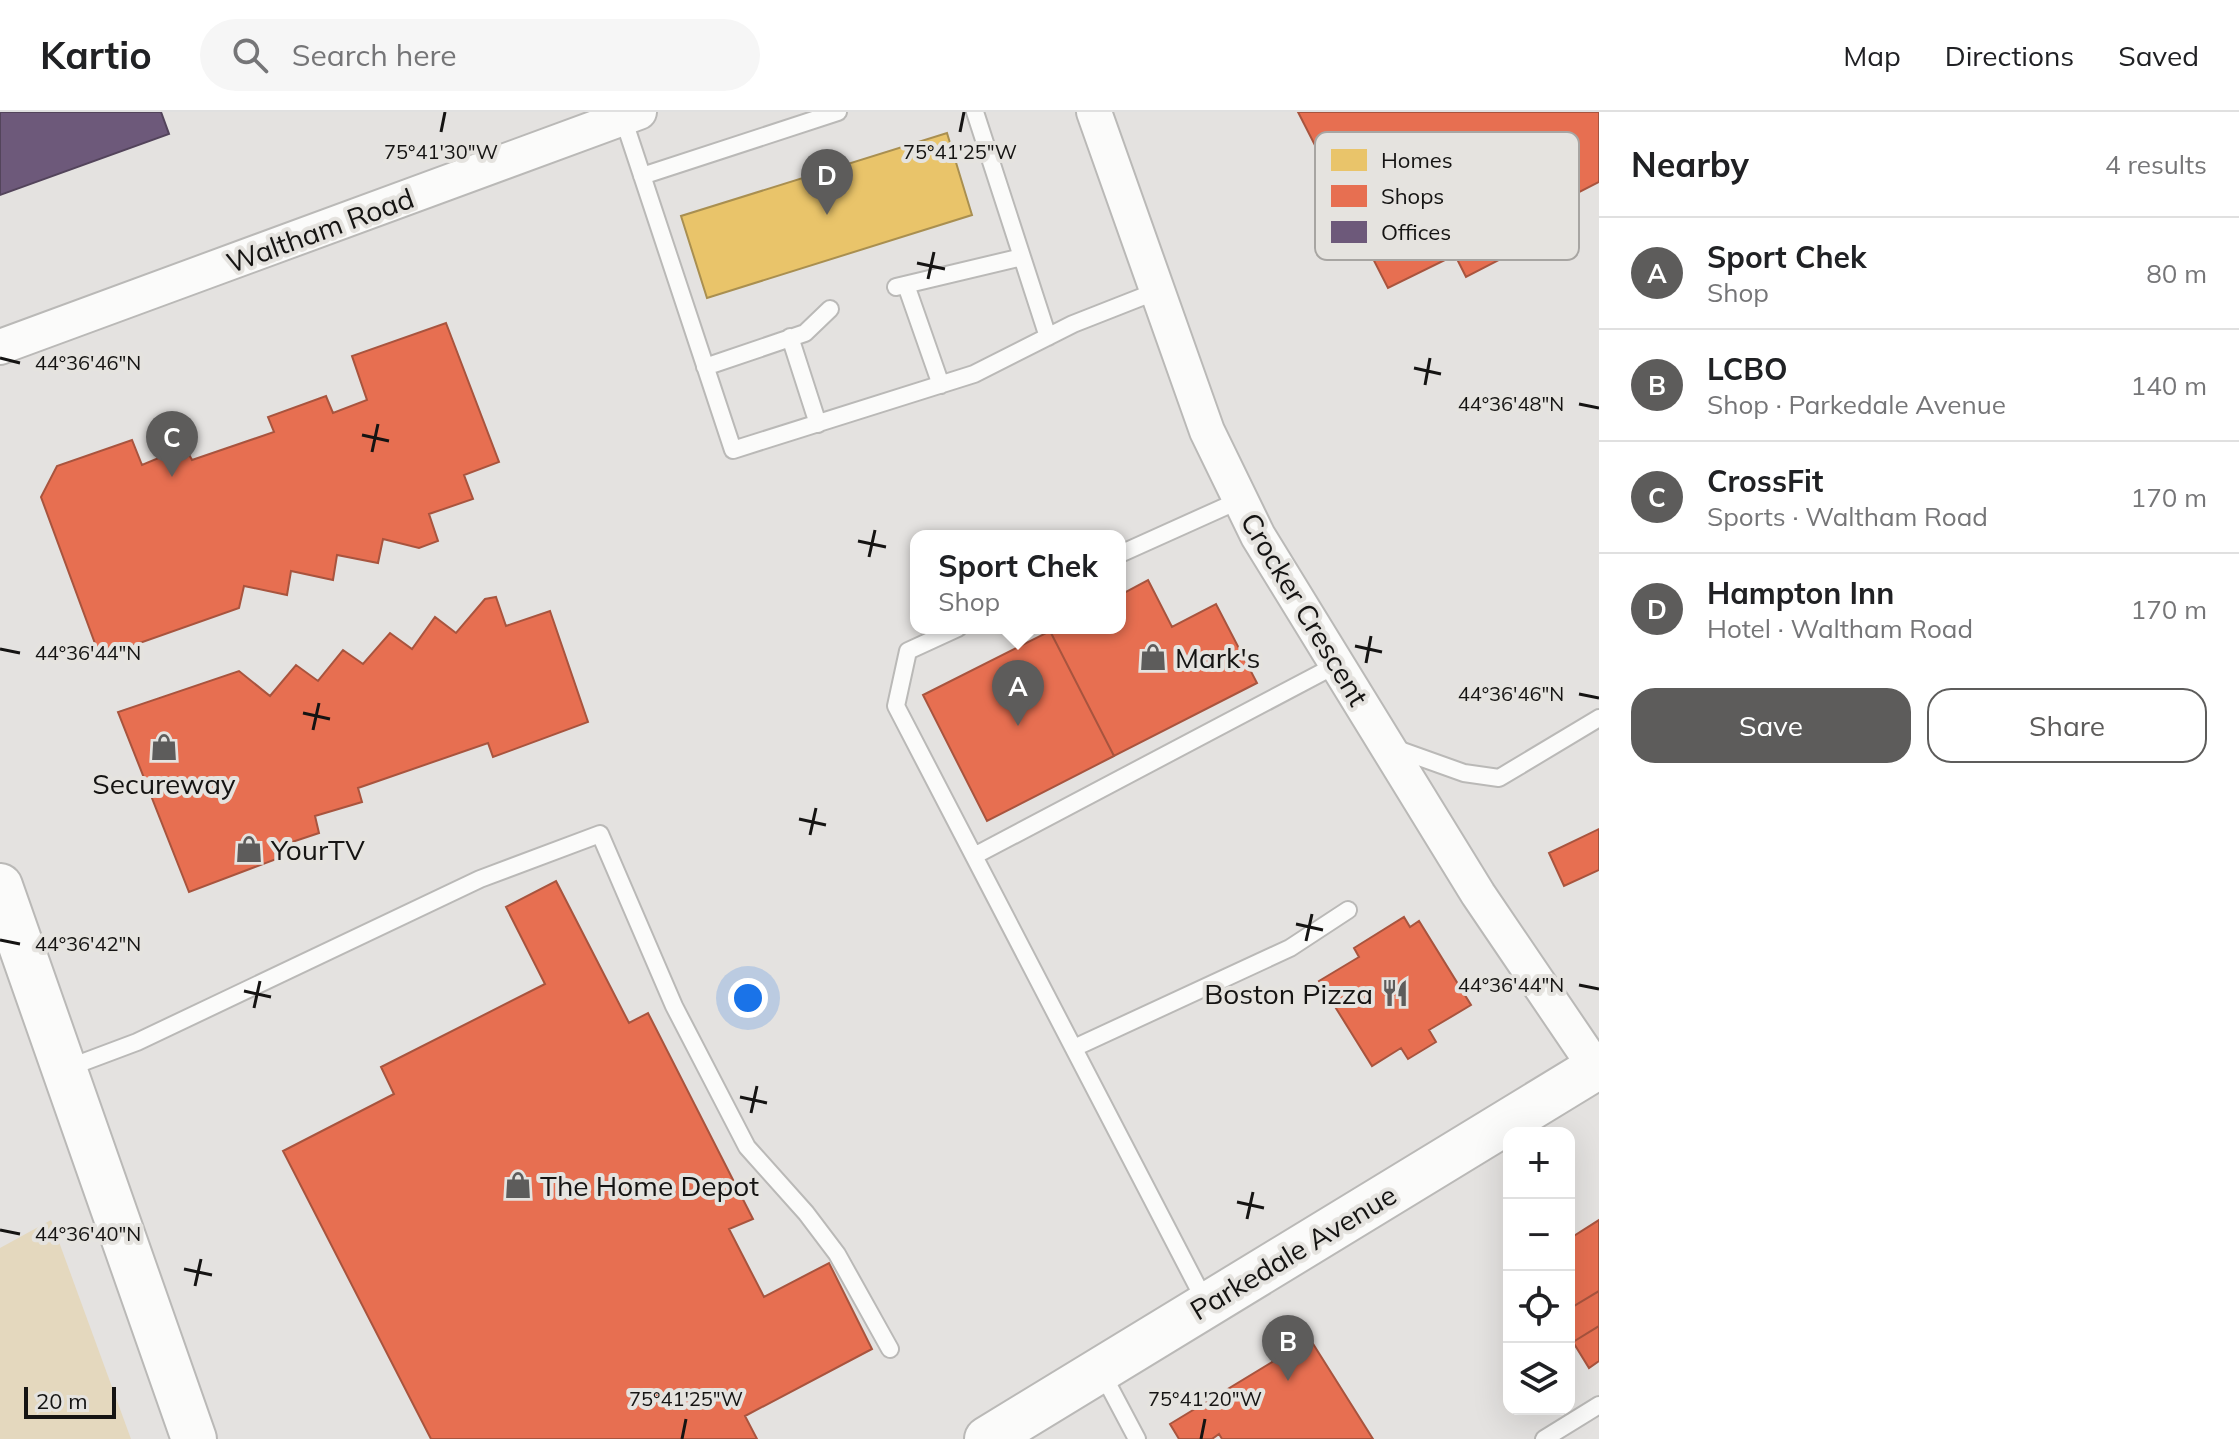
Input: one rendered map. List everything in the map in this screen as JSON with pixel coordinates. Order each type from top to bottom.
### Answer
[{"type":"main road","points":[[0,886],[194,1439]]},
{"type":"main road","name":"Parkedale Avenue","points":[[988,1439],[1598,1072]]},
{"type":"street","name":"Crocker Crescent","points":[[1094,112],[1207,431],[1258,536],[1478,894],[1598,1072]]},
{"type":"street","name":"Waltham Road","points":[[0,347],[631,115]]},
{"type":"lane","points":[[642,176],[838,112]]},
{"type":"lane","points":[[975,112],[1048,337]]},
{"type":"lane","points":[[631,115],[642,176],[733,450],[974,374],[1048,337],[1157,291]]},
{"type":"lane","points":[[941,385],[901,286],[1022,257]]},
{"type":"lane","points":[[705,367],[805,333],[830,309]]},
{"type":"lane","points":[[790,337],[818,424]]},
{"type":"lane","points":[[1126,551],[1240,500]]},
{"type":"lane","points":[[945,634],[908,651],[896,706],[1207,1305]]},
{"type":"lane","points":[[974,856],[1336,665]]},
{"type":"lane","points":[[1389,746],[1464,773],[1499,778],[1599,718]]},
{"type":"lane","points":[[64,1069],[137,1042],[480,879],[600,834],[674,1006],[747,1147],[806,1213],[837,1254],[890,1349]]},
{"type":"lane","points":[[1074,1048],[1290,948],[1348,910]]},
{"type":"lane","points":[[1100,1370],[1137,1439]]},
{"type":"lane","points":[[1544,1439],[1599,1405]]},
{"type":"shaded area","points":[[51,1220],[131,1439],[0,1439],[0,1248]]},
{"type":"building: Homes","points":[[947,133],[972,215],[707,298],[681,216]]},
{"type":"building: Shops","points":[[1298,112],[1599,112],[1599,182],[1579,192],[1579,132],[1315,132],[1315,145]]},
{"type":"building: Shops","points":[[1374,260],[1445,260],[1388,288]]},
{"type":"building: Shops","points":[[1458,260],[1499,260],[1466,277]]},
{"type":"building: Shops","points":[[446,323],[499,462],[464,475],[473,499],[429,514],[438,541],[419,548],[383,539],[378,563],[337,555],[333,580],[291,571],[287,595],[244,586],[239,608],[100,657],[41,497],[57,466],[132,440],[142,465],[185,447],[192,460],[274,432],[268,417],[326,396],[333,413],[367,400],[352,356]]},
{"type":"building: Shops","name":"Mark's","points":[[1148,580],[1172,627],[1216,604],[1257,683],[1114,756],[1052,634],[1126,634],[1126,592]]},
{"type":"building: Shops","points":[[496,597],[506,626],[550,611],[588,722],[493,757],[488,743],[358,788],[362,802],[315,816],[319,833],[274,848],[279,858],[189,892],[118,712],[239,671],[270,696],[296,665],[318,681],[343,650],[363,664],[390,633],[412,649],[435,617],[456,633],[485,599]]},
{"type":"building: Shops","points":[[1044,634],[1052,634],[1114,756],[987,821],[923,695]]},
{"type":"building: Shops","points":[[1599,829],[1599,870],[1564,886],[1549,853]]},
{"type":"building: Shops","name":"The Home Depot","points":[[556,881],[629,1023],[648,1013],[753,1219],[729,1229],[764,1297],[829,1263],[872,1349],[745,1416],[757,1439],[431,1439],[283,1151],[394,1094],[381,1067],[545,984],[506,907]]},
{"type":"building: Shops","name":"Boston Pizza","points":[[1404,917],[1410,927],[1419,921],[1471,1005],[1429,1030],[1436,1042],[1408,1059],[1401,1048],[1372,1066],[1319,981],[1359,957],[1354,948]]},
{"type":"building: Shops","points":[[1599,1220],[1599,1291],[1575,1305],[1575,1271],[1575,1235]]},
{"type":"building: Shops","points":[[1599,1291],[1599,1326],[1575,1341],[1575,1305]]},
{"type":"building: Shops","points":[[1599,1326],[1599,1361],[1589,1368],[1575,1341]]},
{"type":"building: Shops","points":[[1310,1339],[1373,1439],[1222,1439],[1219,1434],[1212,1439],[1179,1439],[1170,1424]]},
{"type":"building: Offices","points":[[0,112],[161,112],[169,134],[0,195]]},
{"type":"place","name":"Hampton Inn","points":[[827,215]]},
{"type":"place","name":"CrossFit","points":[[172,477]]},
{"type":"place","name":"Mark's","points":[[1153,657]]},
{"type":"place","name":"Sport Chek","points":[[1018,726]]},
{"type":"place","name":"Secureway","points":[[164,747]]},
{"type":"place","name":"YourTV","points":[[249,849]]},
{"type":"place","name":"Boston Pizza","points":[[1395,993]]},
{"type":"place","name":"The Home Depot","points":[[518,1185]]},
{"type":"place","name":"LCBO","points":[[1288,1381]]}]
